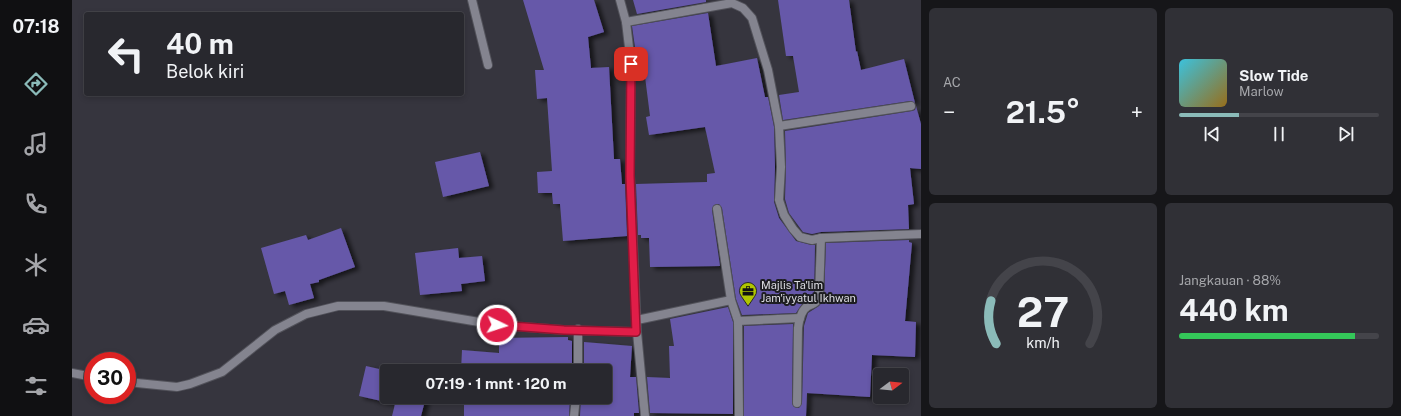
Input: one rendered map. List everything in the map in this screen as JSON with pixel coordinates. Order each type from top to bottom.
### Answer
[{"type":"street","points":[[472,0],[488,66]]},
{"type":"street","points":[[620,0],[626,22],[631,64],[630,176],[637,320],[636,332],[645,416]]},
{"type":"street","points":[[626,22],[732,3],[743,8],[752,18],[768,70],[779,126],[781,167],[779,200],[784,215],[793,229],[800,237],[812,240],[821,238],[921,234]]},
{"type":"street","points":[[779,126],[911,106]]},
{"type":"street","points":[[717,209],[731,300],[738,321],[739,416]]},
{"type":"street","points":[[798,404],[798,328],[800,318],[805,309],[817,302],[819,298],[821,238]]},
{"type":"street","points":[[637,320],[731,300]]},
{"type":"street","points":[[136,383],[177,387],[190,384],[222,372],[275,330],[306,314],[338,306],[384,306],[497,325],[564,330],[636,332]]},
{"type":"street","points":[[738,321],[800,318]]},
{"type":"street","points":[[578,330],[578,364]]},
{"type":"street","points":[[72,373],[84,375]]},
{"type":"street","points":[[574,416],[575,404]]},
{"type":"building","points":[[523,0],[594,0],[604,32],[588,37],[591,68],[609,67],[614,159],[620,159],[622,184],[625,184],[627,236],[563,241],[560,204],[553,204],[552,193],[538,193],[537,172],[552,171],[547,98],[537,99],[535,70],[544,70]]},
{"type":"building","points":[[633,0],[706,0],[706,2],[637,14]]},
{"type":"building","points":[[778,0],[849,0],[856,52],[857,51],[861,70],[904,59],[915,103],[910,101],[783,120],[779,95],[799,92],[793,56],[786,56]]},
{"type":"building","points":[[708,13],[716,66],[757,58],[765,97],[768,97],[774,127],[774,202],[779,218],[796,241],[815,245],[814,296],[802,304],[796,313],[742,315],[736,299],[722,208],[719,204],[714,205],[712,210],[720,266],[650,267],[649,238],[641,238],[641,235],[638,235],[636,184],[707,182],[707,174],[715,173],[705,127],[649,135],[646,117],[650,116],[642,53],[636,54],[632,26]]},
{"type":"building","points":[[916,106],[921,124],[921,169],[910,168],[914,204],[908,205],[909,229],[821,232],[812,234],[803,232],[789,213],[785,199],[785,131],[912,111],[915,110]]},
{"type":"building","points":[[480,152],[489,186],[443,197],[435,162]]},
{"type":"building","points":[[341,228],[355,267],[319,280],[319,282],[310,284],[314,298],[289,305],[285,291],[274,294],[261,248],[306,235],[308,240]]},
{"type":"building","points":[[909,240],[909,242],[912,243],[905,321],[916,322],[915,357],[872,355],[870,397],[807,393],[806,416],[744,416],[744,326],[793,324],[792,403],[794,407],[799,408],[802,403],[804,326],[808,313],[819,306],[824,299],[826,243]]},
{"type":"building","points":[[458,248],[459,258],[482,256],[485,281],[461,284],[462,291],[420,295],[415,253]]},
{"type":"building","points":[[728,307],[733,322],[733,414],[650,413],[647,377],[670,378],[669,346],[674,346],[670,319]]},
{"type":"building","points":[[568,337],[568,340],[572,341],[572,364],[461,364],[462,350],[499,353],[499,338]]},
{"type":"building","points":[[584,342],[632,346],[630,377],[636,377],[639,413],[634,413],[634,416],[580,416],[581,404],[612,404],[612,364],[584,364]]},
{"type":"building","points":[[366,366],[380,369],[380,401],[359,396]]},
{"type":"building","points":[[395,404],[424,404],[421,416],[392,416]]},
{"type":"building","points":[[464,404],[570,404],[569,416],[464,416]]},
{"type":"place","name":"Majlis Ta'lim Jam'iyyatul Ikhwan","points":[[748,306]]},
{"type":"route","points":[[497,325],[564,330],[636,332],[637,320],[630,176],[631,64]]}]
